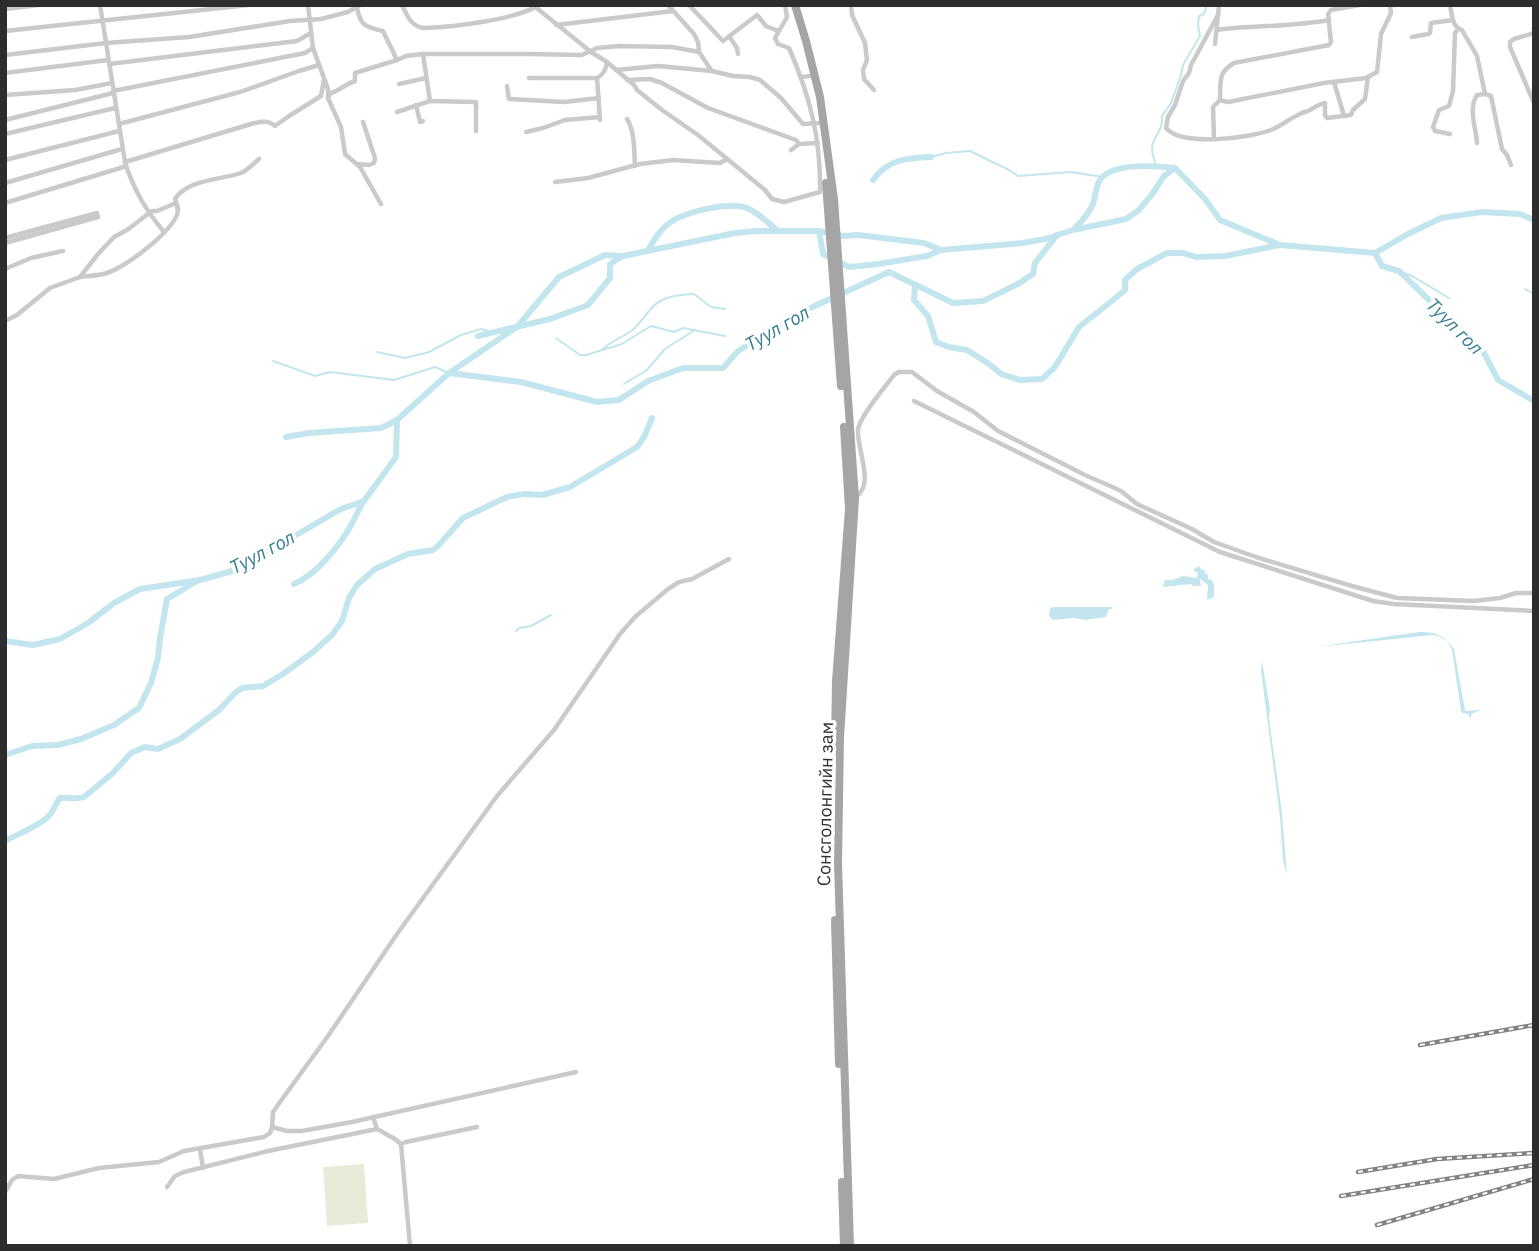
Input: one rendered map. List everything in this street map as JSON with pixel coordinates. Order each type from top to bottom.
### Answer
[{"type":"main road","points":[[790,5],[817,123],[831,200]]},
{"type":"main road","points":[[790,5],[806,41],[820,97],[831,200],[842,364]]},
{"type":"main road","name":"Сонсголонгийн зам","points":[[842,364],[855,498],[838,805],[850,1246]]},
{"type":"main road","name":"Сонсголонгийн зам","points":[[842,364],[849,509],[836,681],[833,804],[842,1243]]},
{"type":"street","points":[[5,9],[39,5]]},
{"type":"street","points":[[100,5],[125,164],[148,214],[164,232]]},
{"type":"street","points":[[5,31],[249,5]]},
{"type":"street","points":[[402,5],[417,28],[424,29],[523,13],[536,6],[662,110],[698,135],[765,190],[772,199],[784,202],[820,192],[819,140],[799,144],[791,150]]},
{"type":"street","points":[[668,5],[696,37],[699,52],[712,71]]},
{"type":"street","points":[[689,5],[723,41],[757,15],[766,26],[778,31]]},
{"type":"street","points":[[790,5],[785,23],[775,38],[778,44],[789,48],[806,77]]},
{"type":"street","points":[[851,5],[852,15],[865,43],[867,60],[863,70],[864,79],[874,90]]},
{"type":"street","points":[[1215,44],[1219,5]]},
{"type":"street","points":[[1214,139],[1213,107],[1220,100],[1220,76],[1229,66],[1328,45],[1331,42],[1328,14],[1331,10],[1360,5]]},
{"type":"street","points":[[1220,100],[1228,102],[1368,77],[1377,72],[1381,34],[1391,13],[1390,5]]},
{"type":"street","points":[[1450,5],[1453,20],[1477,56],[1485,94]]},
{"type":"street","points":[[307,6],[313,48],[328,89],[328,98],[341,127],[345,154],[360,167],[381,204]]},
{"type":"street","points":[[5,55],[106,43],[189,37],[290,21],[310,21],[358,7],[363,25],[383,32],[397,60]]},
{"type":"street","points":[[556,25],[673,11]]},
{"type":"street","points":[[1218,15],[1183,81],[1166,122],[1172,135],[1188,139],[1214,139],[1256,134],[1326,103],[1327,118],[1351,115],[1365,99],[1368,77]]},
{"type":"street","points":[[1217,30],[1329,20]]},
{"type":"street","points":[[1412,37],[1428,34],[1431,23],[1453,20]]},
{"type":"street","points":[[1450,134],[1435,131],[1433,127],[1439,110],[1449,106],[1455,33],[1458,29]]},
{"type":"street","points":[[5,73],[297,41],[311,33]]},
{"type":"street","points":[[1534,33],[1510,42],[1534,103]]},
{"type":"street","points":[[729,36],[738,54]]},
{"type":"street","points":[[328,98],[331,93],[355,81],[355,73],[406,56],[582,55],[597,48],[619,47],[672,47],[699,52]]},
{"type":"street","points":[[5,120],[113,92],[304,53],[313,48]]},
{"type":"street","points":[[423,54],[430,101]]},
{"type":"street","points":[[530,78],[597,78],[606,69],[607,62]]},
{"type":"street","points":[[118,124],[240,92],[319,65]]},
{"type":"street","points":[[616,70],[658,66],[750,77],[760,80],[780,97],[803,124],[817,123]]},
{"type":"street","points":[[399,84],[426,78]]},
{"type":"street","points":[[526,132],[565,120],[600,119],[597,78]]},
{"type":"street","points":[[627,80],[650,79],[662,83],[708,108],[784,135],[799,144]]},
{"type":"street","points":[[5,203],[251,124],[265,121],[272,122],[275,126],[321,96],[324,80]]},
{"type":"street","points":[[1334,82],[1344,116]]},
{"type":"street","points":[[5,95],[75,90],[111,83]]},
{"type":"street","points":[[508,86],[509,99],[564,102],[598,98]]},
{"type":"street","points":[[1477,143],[1474,100],[1477,95],[1485,94],[1491,96],[1502,149],[1511,165]]},
{"type":"street","points":[[397,112],[430,101],[476,102],[476,131]]},
{"type":"street","points":[[416,105],[420,122],[423,121]]},
{"type":"street","points":[[5,134],[116,108]]},
{"type":"street","points":[[626,119],[633,136],[635,166]]},
{"type":"street","points":[[356,164],[369,165],[374,163],[375,158],[363,122]]},
{"type":"street","points":[[5,160],[119,131]]},
{"type":"street","points":[[5,183],[122,149]]},
{"type":"street","points":[[5,321],[17,315],[50,288],[80,277],[104,274],[119,267],[152,244],[164,232],[177,215],[178,206],[175,199],[178,194],[199,183],[244,172],[259,159]]},
{"type":"street","points":[[555,182],[588,178],[673,160],[720,163],[727,159]]},
{"type":"street","points":[[80,277],[114,237],[148,214],[177,203]]},
{"type":"street","points":[[5,241],[97,213],[98,214],[98,217],[15,238]]},
{"type":"street","points":[[5,269],[31,258],[63,251]]},
{"type":"street","points":[[855,498],[862,493],[865,481],[858,433],[861,420],[894,375],[899,372],[912,372],[998,431],[1121,491],[1137,504],[1214,542],[1291,568],[1397,598],[1474,601],[1516,593],[1534,593]]},
{"type":"street","points":[[914,401],[1220,552],[1373,601],[1534,611]]},
{"type":"street","points":[[5,1192],[12,1180],[18,1177],[54,1179],[99,1168],[159,1162],[180,1153],[264,1137],[270,1133],[274,1112],[280,1102],[397,934],[497,796],[554,730],[620,634],[635,617],[668,589],[729,559]]},
{"type":"street","points":[[272,1127],[302,1131],[576,1072]]},
{"type":"street","points":[[373,1117],[377,1129]]},
{"type":"street","points":[[401,1144],[477,1127]]},
{"type":"street","points":[[167,1187],[175,1175],[203,1167],[377,1129],[401,1144],[410,1246]]},
{"type":"street","points":[[200,1149],[203,1167]]},
{"type":"green space","points":[[364,1164],[368,1223],[327,1226],[323,1167]]},
{"type":"water","points":[[1199,566],[1206,571],[1204,572],[1208,579],[1212,580],[1214,597],[1207,600],[1208,585],[1200,579],[1201,586],[1191,584],[1163,587],[1165,580],[1183,576],[1197,578],[1198,573],[1193,570]]},
{"type":"water","points":[[1050,608],[1112,609],[1109,609],[1106,617],[1053,620],[1049,616]]},
{"type":"water","points":[[1419,632],[1439,635],[1447,640],[1454,649],[1465,710],[1482,710],[1471,714],[1471,720],[1468,714],[1462,713],[1452,650],[1448,642],[1438,636],[1316,647]]},
{"type":"water","points":[[1262,661],[1270,708],[1287,876],[1261,671]]},
{"type":"waterway","points":[[1156,166],[1153,144],[1161,126],[1162,116],[1171,103],[1183,65],[1200,36],[1199,16],[1204,14],[1207,5]]},
{"type":"waterway","points":[[931,157],[970,151],[1018,176],[1071,172],[1103,177]]},
{"type":"waterway","points":[[873,180],[892,164],[906,159],[931,157]]},
{"type":"waterway","points":[[1075,228],[1090,209],[1098,183],[1106,174],[1135,166],[1175,168]]},
{"type":"waterway","name":"Туул гол","points":[[819,231],[823,254],[849,267],[927,256],[941,250],[1023,243],[1126,219],[1139,210],[1164,176],[1175,168],[1205,199],[1220,220],[1280,245],[1375,253],[1441,218],[1482,212],[1520,214],[1534,220]]},
{"type":"waterway","points":[[648,250],[668,224],[695,212],[718,207],[747,208],[778,231]]},
{"type":"waterway","points":[[478,336],[550,319],[588,305],[610,278],[610,264],[623,256],[735,233],[819,231],[843,236],[858,235],[924,243],[941,250]]},
{"type":"waterway","name":"Туул гол","points":[[5,641],[33,645],[60,639],[140,589],[200,580],[236,570],[341,509],[364,501],[396,457],[397,420],[449,373],[521,382],[597,402],[619,400],[648,381],[683,368],[723,368],[738,351],[806,310],[889,272],[953,303],[983,301],[1033,274],[1035,263],[1057,235]]},
{"type":"waterway","points":[[915,285],[914,300],[928,316],[936,342],[967,350],[1001,374],[1020,380],[1042,379],[1055,367],[1079,327],[1125,290],[1125,280],[1137,269],[1167,253],[1183,253],[1196,257],[1225,256],[1280,245]]},
{"type":"waterway","name":"Туул гол","points":[[1375,253],[1382,266],[1399,271],[1484,353],[1498,380],[1534,401]]},
{"type":"waterway","points":[[449,373],[517,327],[559,277],[605,255],[621,256]]},
{"type":"waterway","points":[[1399,271],[1449,298]]},
{"type":"waterway","points":[[1525,289],[1534,294]]},
{"type":"waterway","points":[[603,349],[631,331],[653,306],[669,297],[694,294],[711,307],[725,309]]},
{"type":"waterway","points":[[556,338],[580,355],[586,355],[622,344],[651,326],[674,332],[683,328],[725,336]]},
{"type":"waterway","points":[[377,352],[405,358],[429,352],[461,335],[481,329],[492,332]]},
{"type":"waterway","points":[[624,384],[647,370],[665,349],[695,330]]},
{"type":"waterway","points":[[273,361],[315,376],[330,372],[394,380],[435,367],[449,373]]},
{"type":"waterway","name":"Туул гол","points":[[5,839],[44,821],[60,798],[84,797],[113,773],[131,753],[145,747],[158,749],[180,739],[219,710],[242,688],[263,686],[283,674],[332,635],[342,621],[349,598],[357,585],[375,569],[408,554],[433,550],[463,518],[507,497],[542,495],[570,487],[637,447],[652,418]]},
{"type":"waterway","points":[[286,437],[381,428],[397,420]]},
{"type":"waterway","points":[[294,584],[309,575],[330,555],[349,529],[363,502]]},
{"type":"waterway","name":"Туул гол","points":[[5,755],[32,746],[58,745],[81,739],[114,725],[139,708],[151,683],[158,658],[167,599],[197,581]]},
{"type":"waterway","points":[[516,631],[551,615]]},
{"type":"railway","points":[[1420,1045],[1534,1025]]},
{"type":"railway","points":[[1358,1172],[1437,1159],[1534,1153]]},
{"type":"railway","points":[[1341,1196],[1534,1165]]},
{"type":"railway","points":[[1377,1225],[1534,1179]]}]
